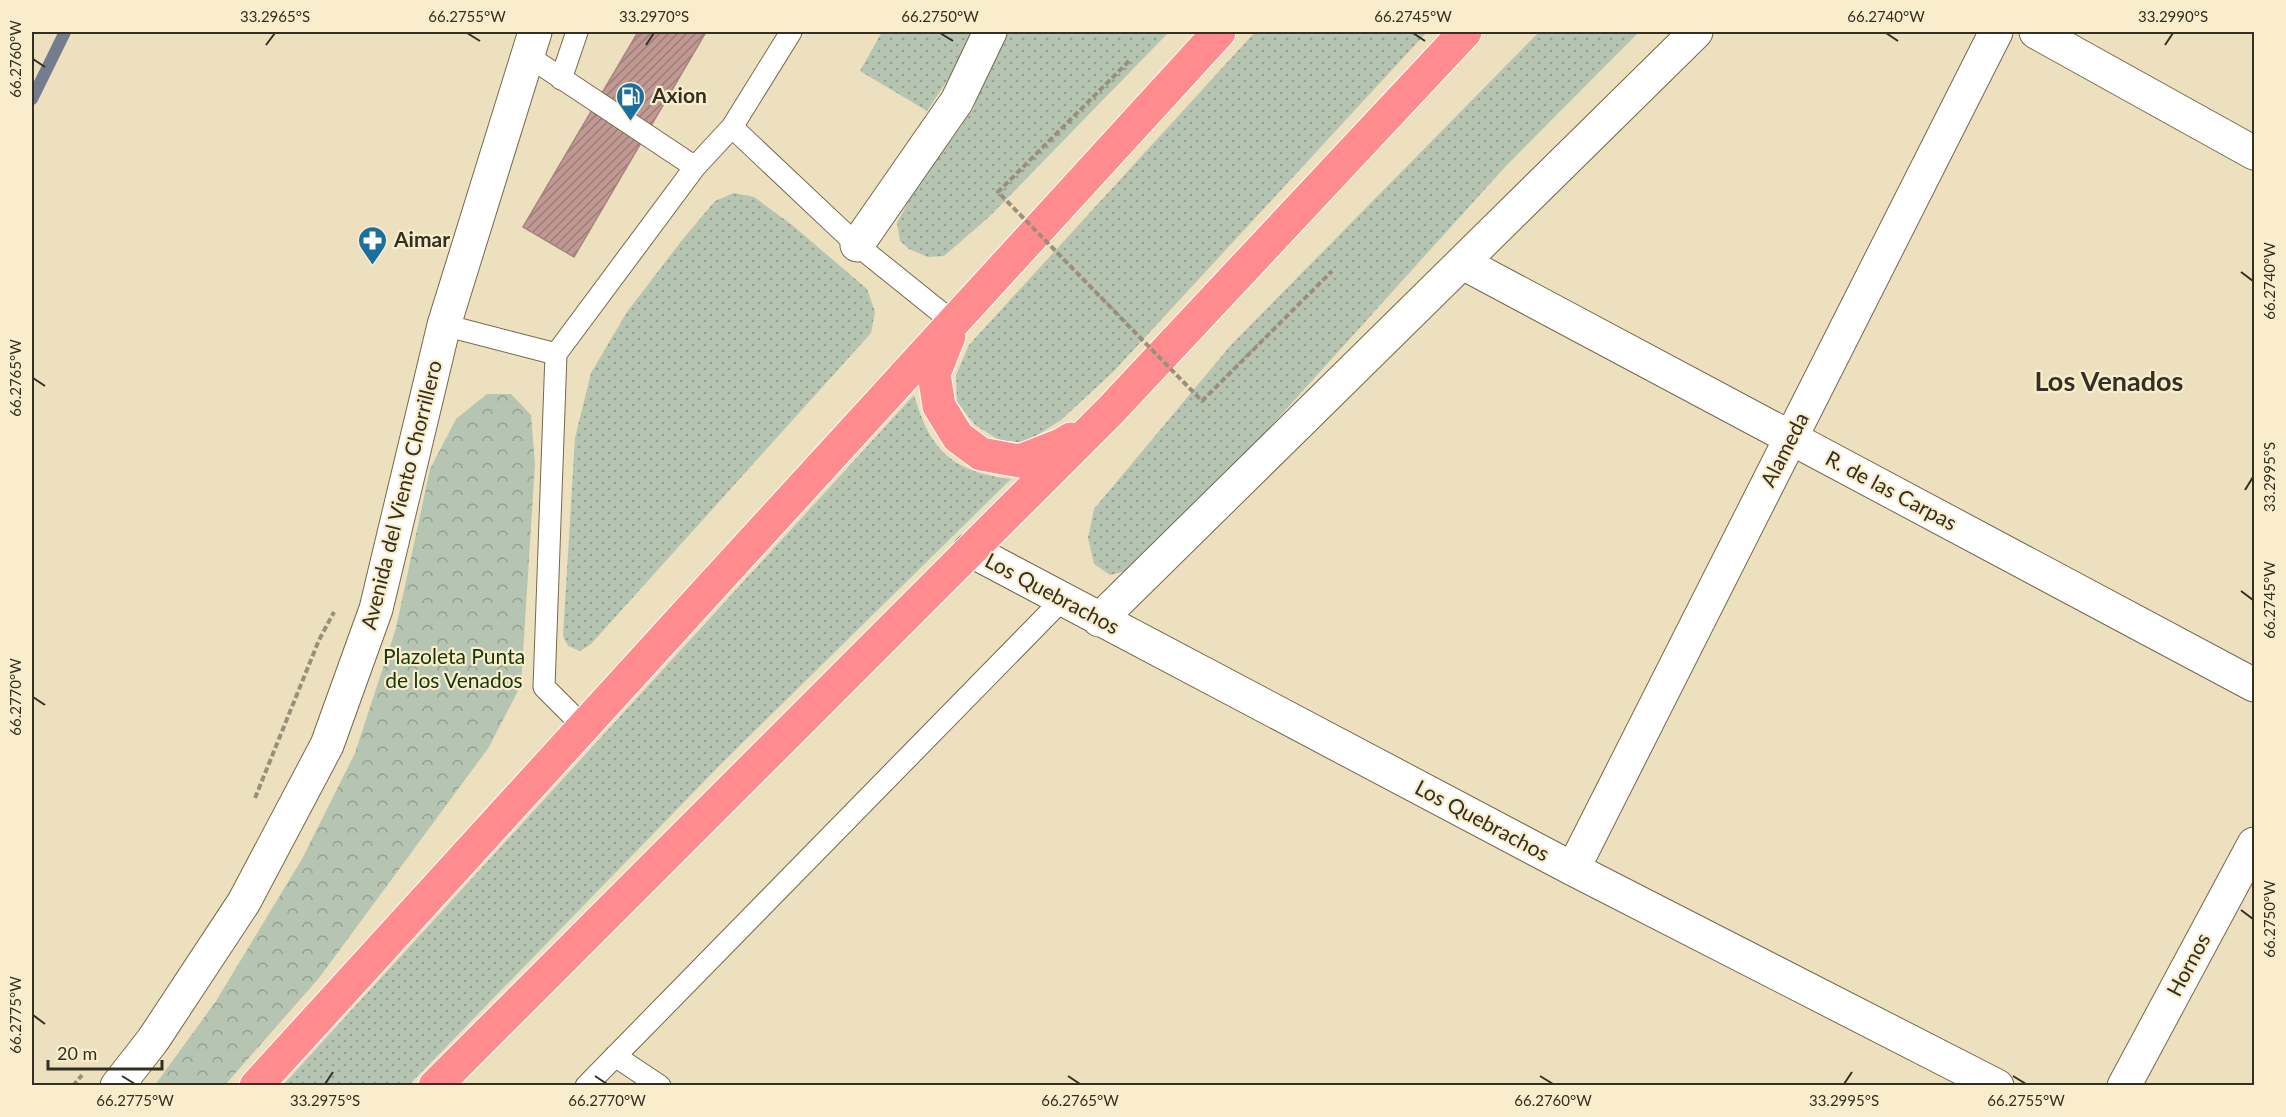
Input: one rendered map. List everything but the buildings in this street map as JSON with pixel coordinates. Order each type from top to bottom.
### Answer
[{"type":"highway","points":[[256,1086],[582,725],[954,323],[1219,32]]},
{"type":"highway","points":[[435,1086],[1110,411],[1465,32]]},
{"type":"highway","points":[[954,323],[934,374],[939,406],[958,437],[981,454],[1020,461],[1064,444],[1110,411]]},
{"type":"street","points":[[857,245],[957,101],[990,32]]},
{"type":"street","points":[[1099,620],[1696,32]]},
{"type":"street","name":"Alameda","points":[[1573,869],[1996,32]]},
{"type":"street","points":[[2036,32],[2254,153]]},
{"type":"street","name":"Avenida del Viento Chorrillero","points":[[117,1086],[153,1040],[244,902],[327,745],[376,609],[444,325],[531,44]]},
{"type":"street","name":"R. de las Carpas","points":[[1463,263],[2254,685]]},
{"type":"street","name":"Los Quebrachos","points":[[970,550],[1573,869],[1997,1086]]},
{"type":"street","name":"Hornos","points":[[2124,1086],[2254,844]]},
{"type":"lane","points":[[561,78],[578,32]]},
{"type":"lane","points":[[582,725],[544,687],[556,354],[695,167],[732,127],[791,32]]},
{"type":"lane","points":[[531,44],[561,78],[695,167]]},
{"type":"lane","points":[[732,127],[857,245],[954,323]]},
{"type":"lane","points":[[444,325],[556,354]]},
{"type":"lane","points":[[586,1086],[1062,600]]},
{"type":"lane","points":[[615,1056],[660,1086]]},
{"type":"path","points":[[1129,61],[998,192],[1202,401],[1332,271]]},
{"type":"path","points":[[254,802],[319,640],[336,609]]},
{"type":"path","points":[[73,1086],[85,1072]]},
{"type":"green space","points":[[882,32],[973,32],[966,52],[927,111],[860,71]]},
{"type":"green space","points":[[1005,32],[1169,32],[989,217],[944,256],[928,257],[909,249],[900,241],[897,223],[913,193],[974,108],[985,70]]},
{"type":"green space","points":[[1255,32],[1427,32],[1113,372],[1061,420],[1025,443],[999,440],[975,425],[957,402],[956,375],[969,345]]},
{"type":"green space","points":[[1539,32],[1639,32],[1504,168],[1216,487],[1134,569],[1110,575],[1094,564],[1088,538],[1094,509],[1231,345]]},
{"type":"green space","points":[[734,193],[754,197],[792,225],[867,289],[875,312],[871,333],[591,644],[580,651],[568,646],[563,636],[575,438],[591,373],[627,312],[683,239],[715,201]]},
{"type":"green space","name":"Plazoleta Punta de los Venados","points":[[487,394],[511,394],[531,415],[535,464],[521,685],[489,747],[319,978],[225,1085],[155,1085],[216,1001],[302,859],[355,753],[396,628],[430,469],[456,419]]},
{"type":"green space","points":[[914,395],[928,431],[947,455],[974,471],[1011,479],[722,763],[409,1085],[283,1085]]},
{"type":"waterway","points":[[32,99],[65,32]]},
{"type":"place","name":"Axion","points":[[631,122]]},
{"type":"place","name":"Aimar","points":[[373,266]]},
{"type":"district","name":"Los Venados","points":[[2109,382]]}]
